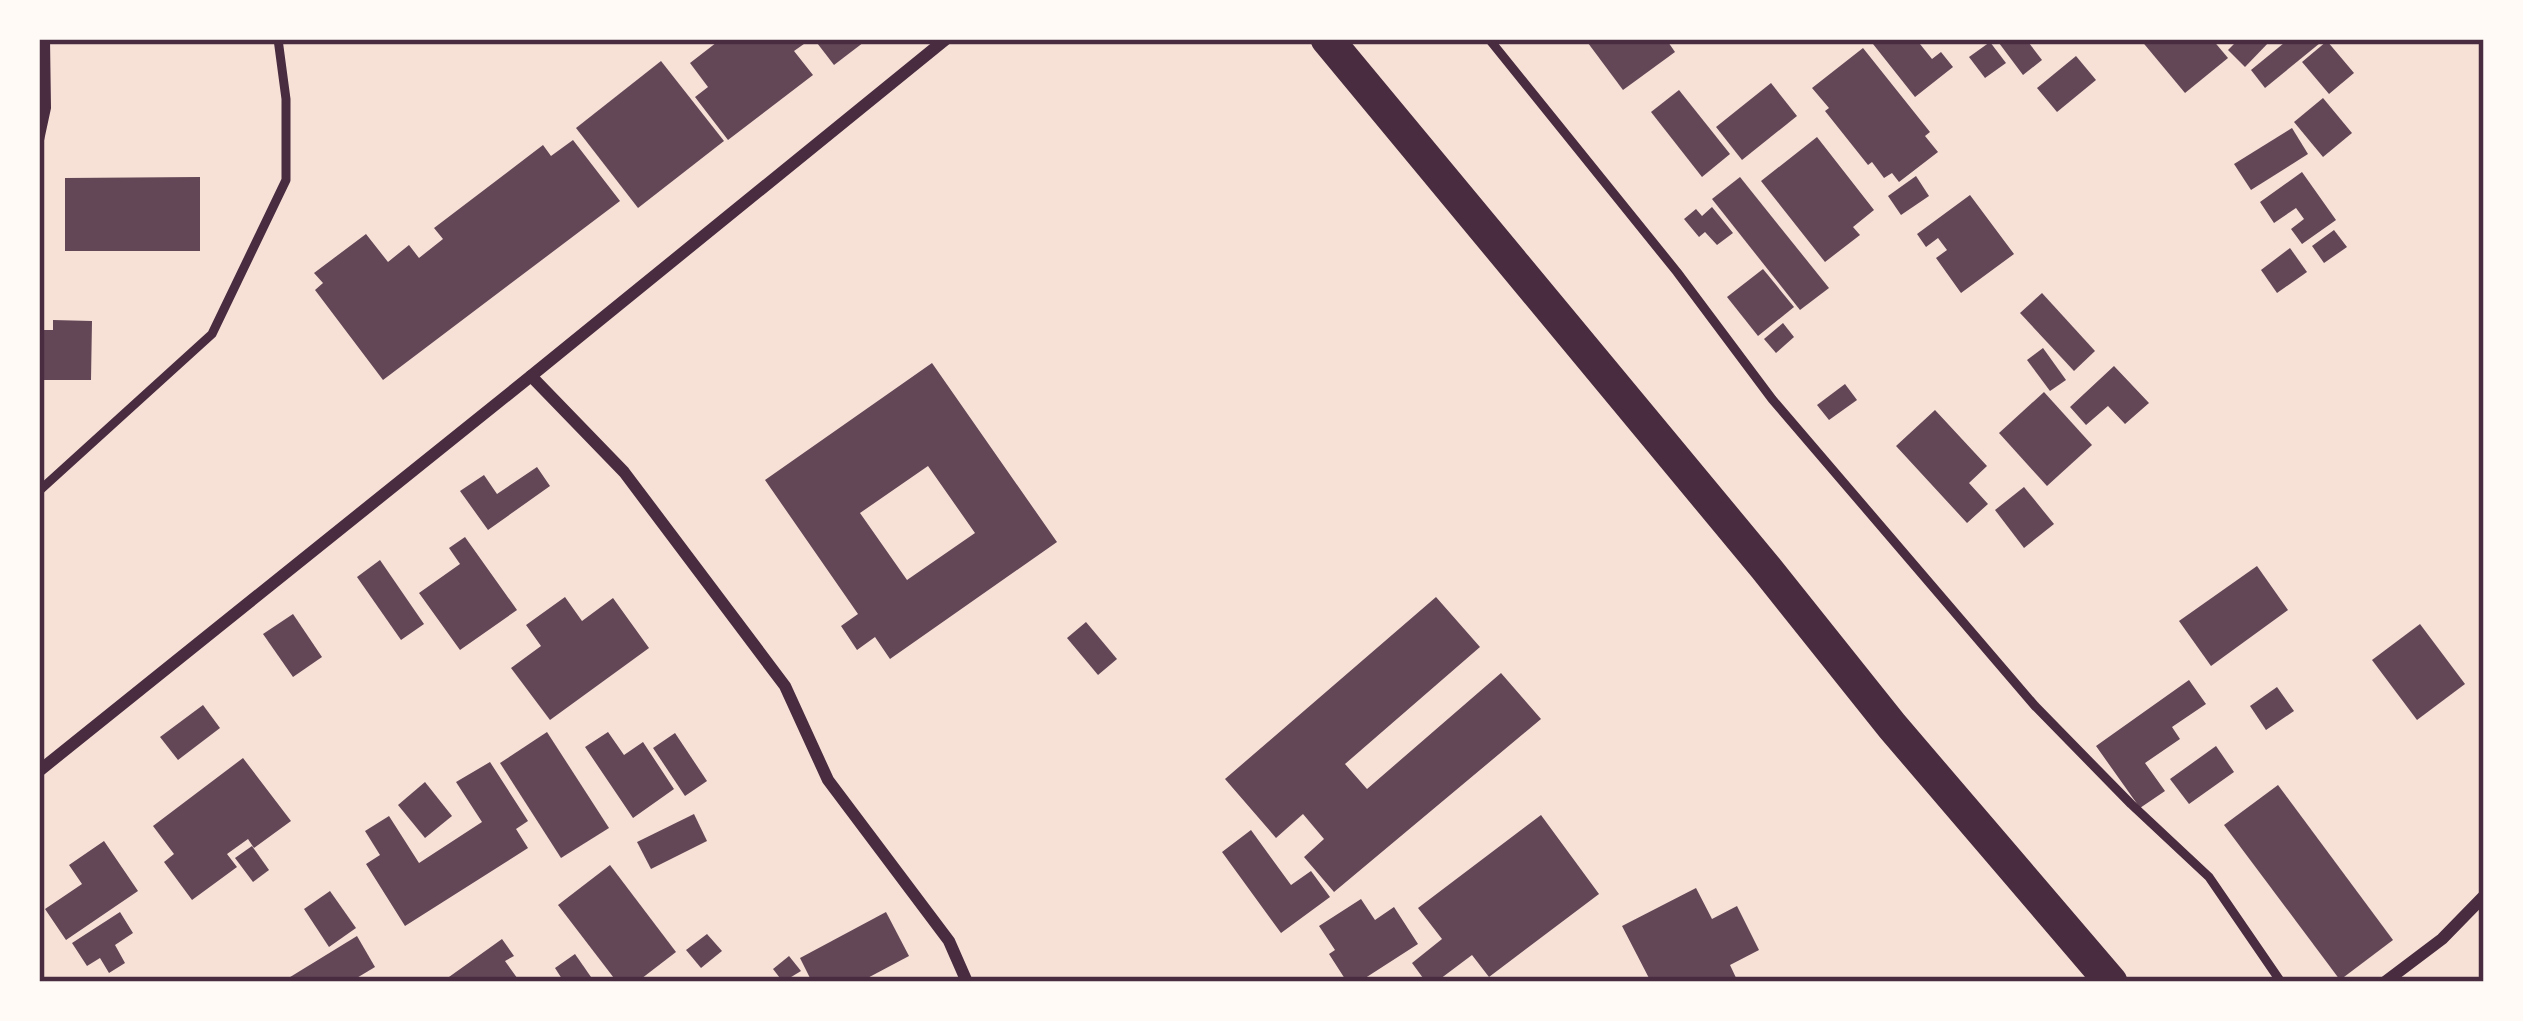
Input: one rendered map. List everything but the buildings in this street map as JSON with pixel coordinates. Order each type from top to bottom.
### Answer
[{"type":"highway","points":[[1327,39],[1892,726],[2111,982]]},
{"type":"street","points":[[39,771],[946,39]]},
{"type":"street","points":[[532,376],[624,472],[785,686],[828,780],[949,941],[967,982]]},
{"type":"street","points":[[2385,982],[2442,939],[2484,896]]},
{"type":"lane","points":[[39,491],[212,334],[286,180],[286,98],[278,39]]},
{"type":"lane","points":[[1489,39],[1772,398],[2035,706],[2209,877],[2281,982]]},
{"type":"path","points":[[39,145],[47,108],[46,39]]}]
